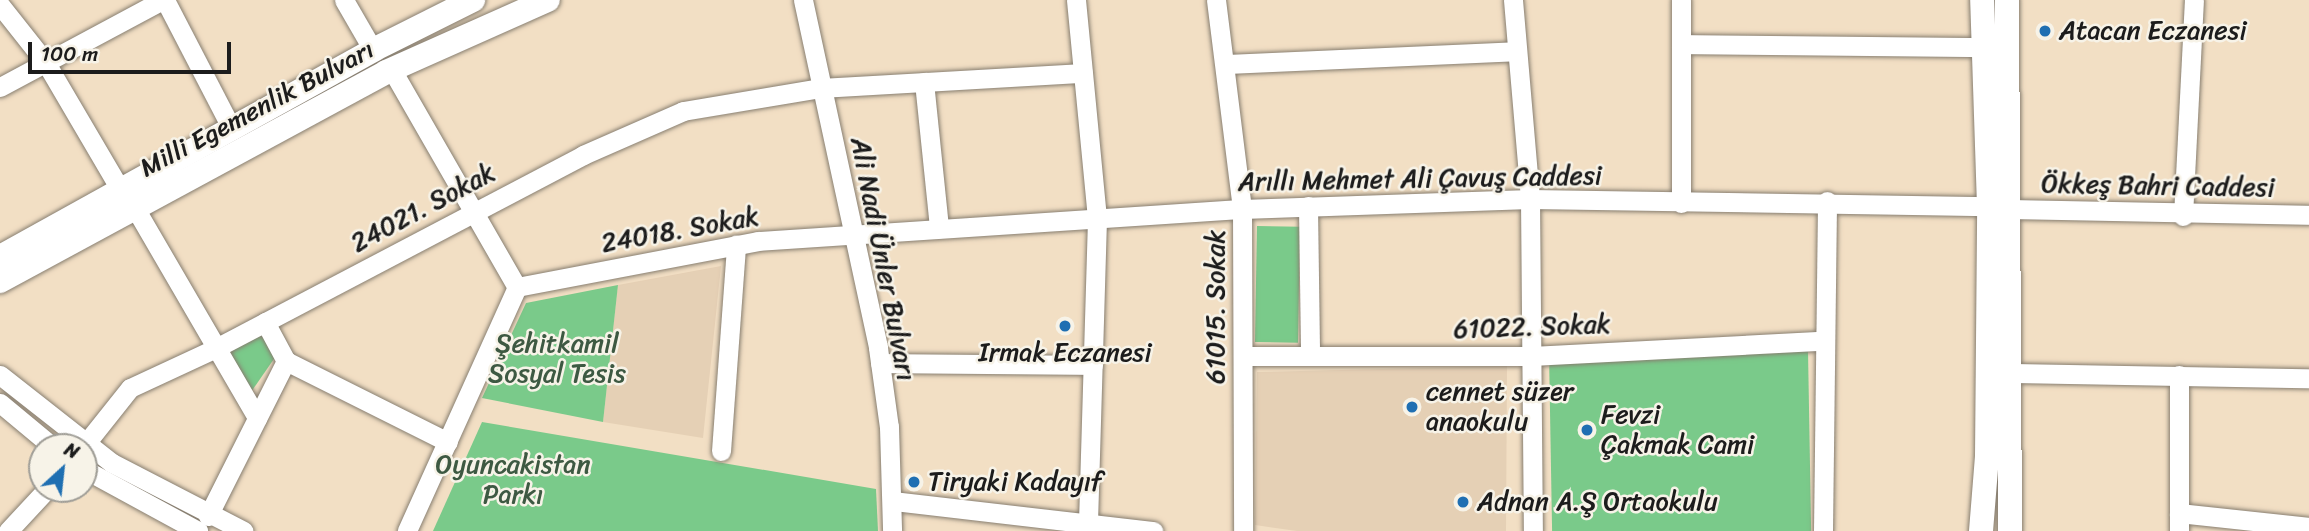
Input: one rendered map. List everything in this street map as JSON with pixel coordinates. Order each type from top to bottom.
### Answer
[{"type":"main road","name":"Milli Egemenlik Bulvarı","points":[[0,281],[232,129],[373,50],[473,0]]},
{"type":"main road","name":"Milli Egemenlik Bulvarı","points":[[0,257],[128,199],[392,70],[548,0]]},
{"type":"main road","points":[[1982,0],[1983,47],[2009,373],[2010,531]]},
{"type":"main road","points":[[1981,531],[1987,456],[2007,0]]},
{"type":"street","points":[[344,0],[373,50]]},
{"type":"street","name":"Ali Nadi Ünler Bulvarı","points":[[803,0],[880,363],[893,501],[892,531]]},
{"type":"street","points":[[1076,0],[1097,219],[1089,528]]},
{"type":"street","name":"61015. Sokak","points":[[1216,0],[1242,209],[1243,531]]},
{"type":"street","points":[[1513,0],[1530,199],[1534,531]]},
{"type":"street","points":[[1681,0],[1681,203]]},
{"type":"street","points":[[2183,216],[2194,0]]},
{"type":"street","points":[[0,87],[155,2],[232,129]]},
{"type":"street","points":[[0,5],[46,62],[257,418]]},
{"type":"street","points":[[1681,44],[1983,47]]},
{"type":"street","points":[[1225,64],[1517,51]]},
{"type":"street","points":[[392,70],[517,287],[407,531]]},
{"type":"street","name":"24021. Sokak","points":[[94,433],[130,388],[216,348],[583,155],[683,111],[821,88],[1083,73]]},
{"type":"street","points":[[924,82],[939,228]]},
{"type":"street","name":"Arıllı Mehmet Ali Çavuş Caddesi","points":[[853,232],[1242,209],[1530,199],[1681,203],[1827,201],[1997,207]]},
{"type":"street","points":[[1823,531],[1822,341],[1827,201]]},
{"type":"street","points":[[1308,206],[1310,356]]},
{"type":"street","name":"Ökkeş Bahri Caddesi","points":[[1997,207],[2183,216],[2309,215]]},
{"type":"street","name":"24018. Sokak","points":[[517,287],[737,245],[853,232]]},
{"type":"street","points":[[721,451],[737,245]]},
{"type":"street","points":[[265,322],[286,361],[448,442]]},
{"type":"street","name":"61022. Sokak","points":[[1244,356],[1531,356],[1822,341]]},
{"type":"street","points":[[203,523],[286,361]]},
{"type":"street","points":[[880,363],[1093,365]]},
{"type":"street","points":[[2009,373],[2309,378]]},
{"type":"street","points":[[0,375],[68,433]]},
{"type":"street","points":[[2179,375],[2179,522],[2309,527]]},
{"type":"street","points":[[0,403],[36,433]]},
{"type":"street","points":[[98,456],[203,523]]},
{"type":"street","points":[[98,475],[203,523],[244,531]]},
{"type":"street","points":[[893,501],[1089,528],[1153,531]]},
{"type":"street","points":[[8,531],[34,503]]},
{"type":"shaded area","points":[[721,266],[703,438],[603,422],[618,285]]},
{"type":"shaded area","points":[[1507,366],[1506,531],[1297,531],[1255,525],[1257,372]]},
{"type":"green space","points":[[1257,226],[1300,227],[1298,343],[1255,342]]},
{"type":"green space","name":"Şehitkamil Sosyal Tesis","points":[[618,285],[603,422],[482,398],[526,303]]},
{"type":"green space","points":[[261,333],[276,356],[251,392],[225,351]]},
{"type":"green space","points":[[1808,351],[1811,531],[1552,531],[1549,356]]},
{"type":"green space","name":"Oyuncakistan Parkı","points":[[482,422],[876,489],[878,531],[433,531]]},
{"type":"place","name":"Atacan Eczanesi","points":[[2045,31]]},
{"type":"place","name":"Irmak Eczanesi","points":[[1065,326]]},
{"type":"place","name":"cennet süzer anaokulu","points":[[1412,407]]},
{"type":"place","name":"Fevzi Çakmak Cami","points":[[1587,430]]},
{"type":"place","name":"Tiryaki Kadayıf","points":[[914,482]]},
{"type":"place","name":"Adnan A.Ş Ortaokulu","points":[[1463,502]]}]
